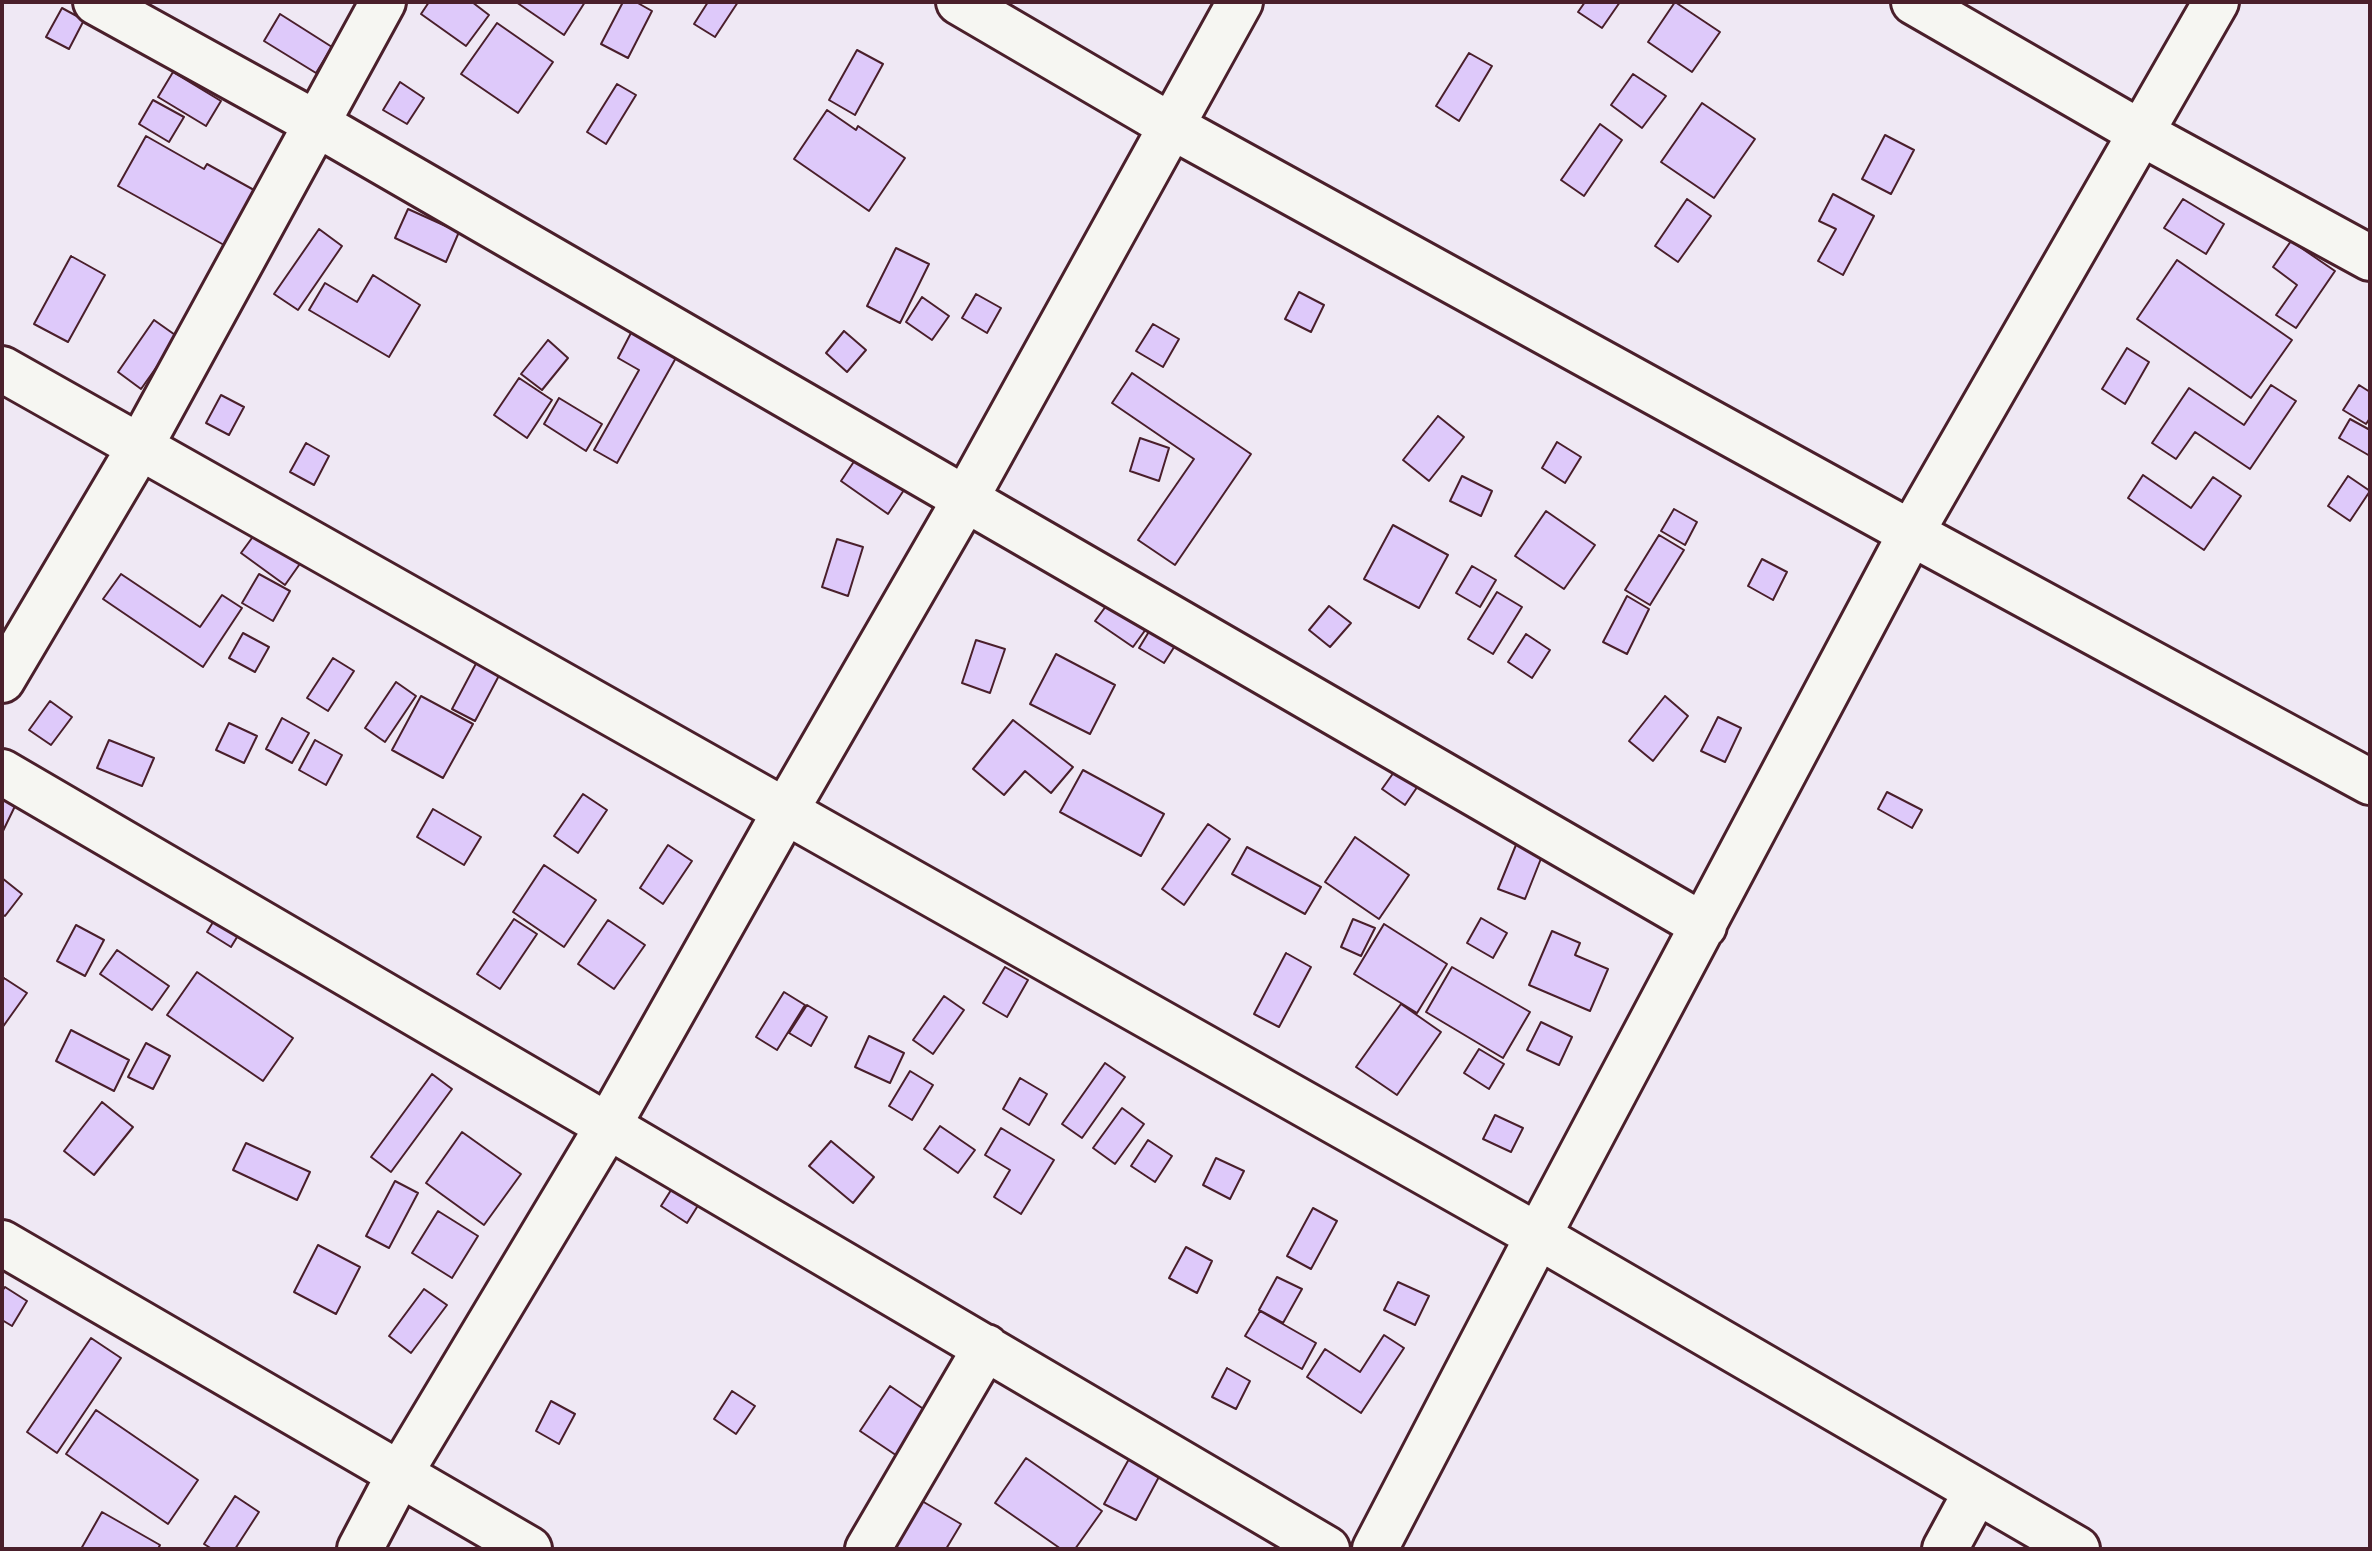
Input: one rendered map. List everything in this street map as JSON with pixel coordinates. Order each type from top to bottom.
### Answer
[{"type":"street","points":[[96,2],[317,124],[1704,926]]},
{"type":"street","points":[[2,680],[141,445],[383,2]]},
{"type":"street","points":[[959,2],[1171,126],[2370,782]]},
{"type":"street","points":[[360,1549],[399,1475],[608,1126],[966,498],[1240,2]]},
{"type":"street","points":[[1914,2],[2141,133],[2370,258]]},
{"type":"street","points":[[1375,1549],[1911,533],[2216,2]]},
{"type":"street","points":[[2,369],[1538,1236],[2077,1549]]},
{"type":"street","points":[[2,772],[1327,1549]]},
{"type":"street","points":[[2,1243],[529,1549]]},
{"type":"street","points":[[868,1549],[986,1347]]},
{"type":"street","points":[[1945,1549],[1976,1492]]},
{"type":"building","points":[[429,2],[472,2],[489,15],[466,46],[421,14]]},
{"type":"building","points":[[516,2],[585,2],[564,35]]},
{"type":"building","points":[[623,2],[636,2],[652,11],[628,58],[601,44]]},
{"type":"building","points":[[708,2],[738,2],[715,37],[694,24]]},
{"type":"building","points":[[1585,2],[1620,2],[1602,28],[1578,12]]},
{"type":"building","points":[[1675,2],[1720,32],[1692,72],[1648,42]]},
{"type":"building","points":[[62,8],[84,20],[69,49],[46,37]]},
{"type":"building","points":[[280,14],[332,47],[316,73],[264,41]]},
{"type":"building","points":[[497,23],[553,62],[518,113],[461,74]]},
{"type":"building","points":[[857,50],[883,64],[855,115],[829,100]]},
{"type":"building","points":[[1469,53],[1492,66],[1459,121],[1436,106]]},
{"type":"building","points":[[173,72],[221,101],[206,126],[158,97]]},
{"type":"building","points":[[1633,74],[1666,96],[1642,128],[1611,105]]},
{"type":"building","points":[[400,82],[424,98],[407,124],[383,110]]},
{"type":"building","points":[[617,84],[636,95],[606,144],[587,132]]},
{"type":"building","points":[[153,100],[184,117],[169,142],[139,124]]},
{"type":"building","points":[[1702,103],[1755,139],[1714,198],[1661,162]]},
{"type":"building","points":[[827,110],[856,130],[858,126],[905,158],[869,211],[794,159]]},
{"type":"building","points":[[1600,124],[1622,140],[1584,196],[1561,180]]},
{"type":"building","points":[[1885,135],[1914,150],[1891,194],[1862,179]]},
{"type":"building","points":[[146,136],[204,169],[207,164],[254,190],[224,245],[118,186]]},
{"type":"building","points":[[1833,194],[1874,216],[1843,275],[1818,261],[1836,229],[1819,221]]},
{"type":"building","points":[[1687,199],[1711,216],[1678,262],[1655,246]]},
{"type":"building","points":[[2183,199],[2224,224],[2206,254],[2164,228]]},
{"type":"building","points":[[408,209],[459,232],[446,262],[395,238]]},
{"type":"building","points":[[319,229],[342,246],[298,310],[274,294]]},
{"type":"building","points":[[2291,241],[2335,271],[2296,328],[2276,315],[2297,285],[2273,267]]},
{"type":"building","points":[[896,248],[929,264],[900,323],[867,306]]},
{"type":"building","points":[[71,256],[105,275],[68,342],[34,324]]},
{"type":"building","points":[[2177,260],[2292,340],[2251,398],[2137,319]]},
{"type":"building","points":[[373,275],[420,305],[389,357],[309,310],[325,283],[357,302]]},
{"type":"building","points":[[1299,292],[1324,305],[1311,332],[1285,319]]},
{"type":"building","points":[[976,294],[1001,308],[987,333],[962,318]]},
{"type":"building","points":[[922,297],[949,316],[932,340],[906,322]]},
{"type":"building","points":[[154,320],[178,337],[141,389],[118,372]]},
{"type":"building","points":[[1153,324],[1179,339],[1163,367],[1136,351]]},
{"type":"building","points":[[632,331],[677,356],[617,463],[594,450],[639,370],[618,358]]},
{"type":"building","points":[[844,331],[866,350],[847,372],[826,353]]},
{"type":"building","points":[[548,340],[568,358],[542,390],[521,374]]},
{"type":"building","points":[[2127,348],[2149,362],[2125,404],[2102,389]]},
{"type":"building","points":[[1132,373],[1251,454],[1175,565],[1138,540],[1194,459],[1112,403]]},
{"type":"building","points":[[519,378],[552,400],[527,438],[494,415]]},
{"type":"building","points":[[2271,385],[2296,401],[2250,469],[2195,432],[2176,459],[2152,443],[2189,388],[2244,425]]},
{"type":"building","points":[[2359,385],[2370,392],[2370,418],[2366,424],[2343,410]]},
{"type":"building","points":[[221,395],[244,407],[229,435],[206,423]]},
{"type":"building","points":[[559,398],[602,424],[586,451],[544,424]]},
{"type":"building","points":[[1438,416],[1464,437],[1429,481],[1403,460]]},
{"type":"building","points":[[2350,419],[2370,430],[2370,456],[2339,438]]},
{"type":"building","points":[[1140,438],[1169,448],[1159,481],[1130,471]]},
{"type":"building","points":[[1557,442],[1581,457],[1565,483],[1542,468]]},
{"type":"building","points":[[306,443],[329,456],[314,485],[290,472]]},
{"type":"building","points":[[857,457],[904,490],[888,514],[841,481]]},
{"type":"building","points":[[2143,475],[2191,508],[2213,477],[2241,496],[2204,550],[2128,498]]},
{"type":"building","points":[[1462,476],[1492,491],[1481,516],[1450,501]]},
{"type":"building","points":[[2348,476],[2370,491],[2350,521],[2328,506]]},
{"type":"building","points":[[1674,509],[1697,522],[1685,545],[1661,531]]},
{"type":"building","points":[[1546,511],[1595,545],[1564,589],[1515,556]]},
{"type":"building","points":[[1393,525],[1448,555],[1419,608],[1364,579]]},
{"type":"building","points":[[260,527],[304,558],[285,585],[241,553]]},
{"type":"building","points":[[1659,535],[1684,550],[1650,605],[1625,590]]},
{"type":"building","points":[[837,539],[863,547],[848,596],[822,587]]},
{"type":"building","points":[[1762,559],[1787,572],[1773,600],[1748,586]]},
{"type":"building","points":[[1472,566],[1496,580],[1480,607],[1456,593]]},
{"type":"building","points":[[121,574],[200,627],[222,595],[242,608],[203,667],[103,599]]},
{"type":"building","points":[[259,574],[290,591],[273,621],[242,603]]},
{"type":"building","points":[[1497,592],[1522,607],[1493,654],[1468,639]]},
{"type":"building","points":[[1627,596],[1649,609],[1627,654],[1603,642]]},
{"type":"building","points":[[1112,598],[1149,625],[1133,647],[1095,621]]},
{"type":"building","points":[[1329,606],[1351,623],[1330,647],[1309,630]]},
{"type":"building","points":[[1153,625],[1178,641],[1164,663],[1139,648]]},
{"type":"building","points":[[243,633],[269,647],[255,672],[229,658]]},
{"type":"building","points":[[1526,634],[1550,650],[1532,678],[1508,662]]},
{"type":"building","points":[[976,640],[1005,649],[990,693],[962,683]]},
{"type":"building","points":[[1056,654],[1115,685],[1090,734],[1030,704]]},
{"type":"building","points":[[480,656],[503,668],[475,721],[452,709]]},
{"type":"building","points":[[333,658],[354,671],[328,711],[307,698]]},
{"type":"building","points":[[396,682],[416,696],[385,742],[365,728]]},
{"type":"building","points":[[421,696],[473,724],[443,778],[392,750]]},
{"type":"building","points":[[1665,696],[1688,716],[1653,761],[1629,741]]},
{"type":"building","points":[[50,701],[72,717],[51,745],[29,730]]},
{"type":"building","points":[[1718,717],[1741,728],[1725,762],[1701,751]]},
{"type":"building","points":[[282,718],[309,733],[292,763],[266,749]]},
{"type":"building","points":[[1013,720],[1073,767],[1051,793],[1025,771],[1004,795],[973,769]]},
{"type":"building","points":[[229,723],[257,736],[244,763],[216,750]]},
{"type":"building","points":[[109,740],[154,758],[142,786],[97,768]]},
{"type":"building","points":[[315,740],[342,755],[326,785],[299,770]]},
{"type":"building","points":[[1399,765],[1422,780],[1405,805],[1382,789]]},
{"type":"building","points":[[1083,770],[1164,814],[1141,856],[1060,812]]},
{"type":"building","points":[[1887,792],[1922,810],[1912,828],[1878,809]]},
{"type":"building","points":[[583,794],[607,810],[578,853],[554,836]]},
{"type":"building","points":[[2,795],[17,802],[2,833]]},
{"type":"building","points":[[433,809],[481,837],[464,865],[417,837]]},
{"type":"building","points":[[1208,824],[1230,839],[1184,905],[1162,889]]},
{"type":"building","points":[[1355,837],[1409,875],[1379,919],[1325,882]]},
{"type":"building","points":[[1518,840],[1544,851],[1525,899],[1498,889]]},
{"type":"building","points":[[668,845],[692,861],[663,904],[640,888]]},
{"type":"building","points":[[1247,847],[1321,887],[1305,914],[1232,874]]},
{"type":"building","points":[[544,865],[596,900],[564,947],[513,912]]},
{"type":"building","points":[[2,878],[22,894],[5,916],[2,914]]},
{"type":"building","points":[[221,909],[245,924],[231,947],[207,932]]},
{"type":"building","points":[[1481,918],[1507,933],[1493,958],[1467,943]]},
{"type":"building","points":[[514,919],[537,934],[500,989],[477,974]]},
{"type":"building","points":[[1353,919],[1375,928],[1361,956],[1341,947]]},
{"type":"building","points":[[608,920],[645,945],[614,989],[578,964]]},
{"type":"building","points":[[1384,924],[1447,964],[1417,1013],[1354,974]]},
{"type":"building","points":[[76,925],[104,940],[85,976],[57,961]]},
{"type":"building","points":[[1552,931],[1580,943],[1575,955],[1608,969],[1590,1011],[1529,985]]},
{"type":"building","points":[[117,950],[169,986],[152,1010],[100,974]]},
{"type":"building","points":[[1286,953],[1311,967],[1279,1027],[1254,1014]]},
{"type":"building","points":[[1005,967],[1028,980],[1007,1017],[983,1003]]},
{"type":"building","points":[[1452,967],[1530,1012],[1503,1058],[1426,1012]]},
{"type":"building","points":[[197,972],[293,1038],[263,1081],[167,1015]]},
{"type":"building","points":[[4,978],[27,993],[2,1028],[2,982]]},
{"type":"building","points":[[784,992],[805,1005],[777,1050],[756,1037]]},
{"type":"building","points":[[944,996],[964,1010],[933,1054],[913,1040]]},
{"type":"building","points":[[1401,1004],[1441,1032],[1397,1095],[1356,1067]]},
{"type":"building","points":[[807,1005],[827,1017],[811,1046],[789,1033]]},
{"type":"building","points":[[1541,1022],[1572,1037],[1559,1065],[1527,1050]]},
{"type":"building","points":[[71,1030],[129,1060],[114,1091],[56,1061]]},
{"type":"building","points":[[869,1036],[904,1053],[890,1083],[855,1067]]},
{"type":"building","points":[[146,1043],[170,1056],[153,1089],[128,1077]]},
{"type":"building","points":[[1479,1049],[1504,1064],[1489,1089],[1464,1073]]},
{"type":"building","points":[[1105,1063],[1125,1077],[1082,1138],[1062,1124]]},
{"type":"building","points":[[910,1071],[933,1085],[912,1120],[889,1106]]},
{"type":"building","points":[[432,1074],[452,1089],[391,1172],[371,1157]]},
{"type":"building","points":[[1020,1078],[1047,1094],[1029,1125],[1003,1109]]},
{"type":"building","points":[[102,1102],[133,1127],[94,1175],[64,1151]]},
{"type":"building","points":[[1122,1108],[1144,1124],[1115,1164],[1093,1148]]},
{"type":"building","points":[[1495,1115],[1523,1128],[1511,1152],[1483,1139]]},
{"type":"building","points":[[940,1126],[975,1150],[958,1173],[924,1149]]},
{"type":"building","points":[[1001,1128],[1054,1160],[1021,1214],[994,1197],[1010,1170],[985,1155]]},
{"type":"building","points":[[462,1132],[521,1174],[484,1225],[426,1183]]},
{"type":"building","points":[[1148,1140],[1172,1156],[1155,1182],[1131,1166]]},
{"type":"building","points":[[831,1141],[874,1177],[853,1203],[809,1166]]},
{"type":"building","points":[[246,1143],[310,1172],[297,1200],[233,1170]]},
{"type":"building","points":[[1216,1158],[1244,1171],[1230,1199],[1203,1185]]},
{"type":"building","points":[[678,1179],[704,1196],[687,1223],[661,1206]]},
{"type":"building","points":[[395,1181],[418,1193],[389,1248],[366,1236]]},
{"type":"building","points":[[1313,1208],[1337,1221],[1311,1269],[1287,1256]]},
{"type":"building","points":[[438,1211],[478,1236],[452,1278],[412,1253]]},
{"type":"building","points":[[318,1245],[360,1267],[336,1314],[294,1292]]},
{"type":"building","points":[[1186,1247],[1212,1261],[1197,1293],[1169,1278]]},
{"type":"building","points":[[1277,1277],[1302,1289],[1283,1323],[1259,1310]]},
{"type":"building","points":[[1398,1282],[1429,1296],[1415,1325],[1384,1310]]},
{"type":"building","points":[[5,1287],[27,1301],[12,1326],[2,1320],[2,1291]]},
{"type":"building","points":[[424,1289],[447,1305],[411,1353],[389,1336]]},
{"type":"building","points":[[1260,1311],[1316,1343],[1302,1369],[1245,1336]]},
{"type":"building","points":[[1384,1335],[1404,1348],[1361,1413],[1307,1377],[1325,1349],[1360,1372]]},
{"type":"building","points":[[91,1338],[121,1358],[57,1453],[27,1432]]},
{"type":"building","points":[[1227,1368],[1250,1381],[1236,1409],[1212,1397]]},
{"type":"building","points":[[890,1386],[957,1432],[927,1476],[860,1431]]},
{"type":"building","points":[[732,1391],[755,1406],[736,1434],[714,1419]]},
{"type":"building","points":[[551,1401],[575,1414],[559,1444],[536,1431]]},
{"type":"building","points":[[96,1410],[198,1480],[168,1524],[66,1454]]},
{"type":"building","points":[[1139,1441],[1169,1458],[1136,1520],[1104,1504]]},
{"type":"building","points":[[1026,1458],[1102,1511],[1075,1549],[1061,1549],[995,1503]]},
{"type":"building","points":[[905,1491],[961,1524],[946,1549],[886,1549]]},
{"type":"building","points":[[235,1496],[259,1512],[235,1549],[212,1549],[204,1544]]},
{"type":"building","points":[[102,1512],[160,1545],[158,1549],[81,1549]]}]
